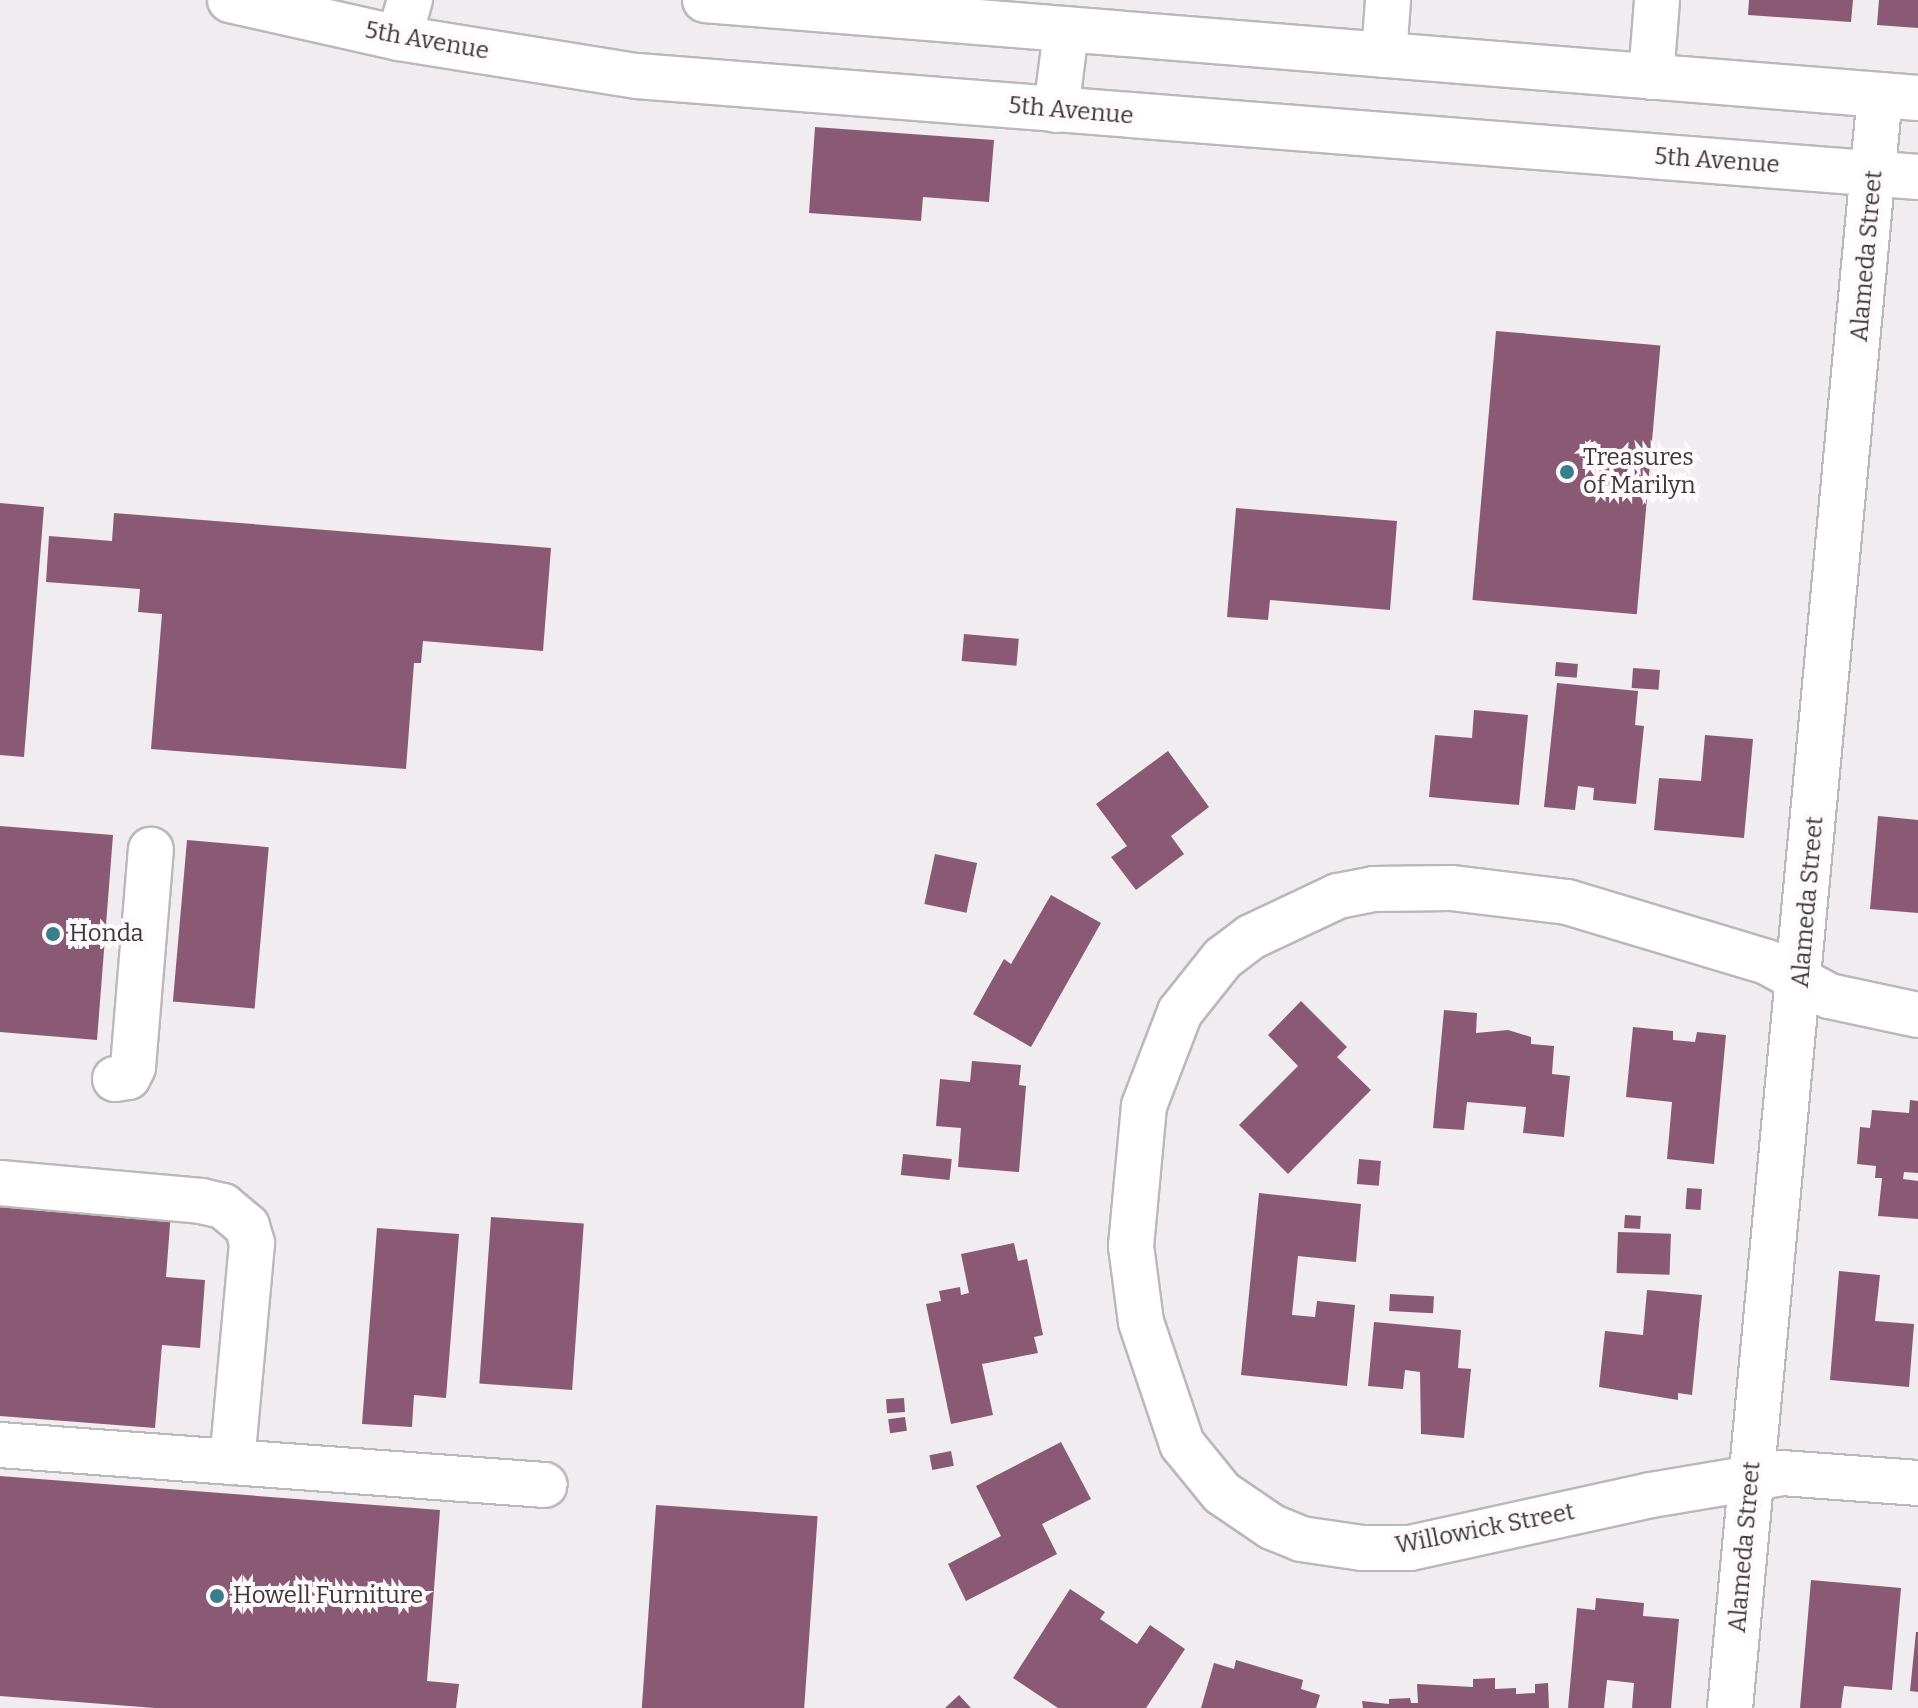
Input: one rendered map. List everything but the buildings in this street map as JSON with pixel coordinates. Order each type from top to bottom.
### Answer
[{"type":"street","name":"5th Avenue","points":[[230,0],[405,19],[637,76],[1918,177]]},
{"type":"street","points":[[705,0],[776,3],[1066,32],[1899,96]]},
{"type":"street","points":[[1384,55],[1388,0]]},
{"type":"street","points":[[1651,77],[1657,0]]},
{"type":"street","points":[[1056,110],[1066,32]]},
{"type":"street","name":"Alameda Street","points":[[1730,1708],[1875,173],[1899,96]]},
{"type":"street","points":[[115,1079],[128,1077],[133,1067],[151,850]]},
{"type":"street","name":"Willowick Street","points":[[1918,1015],[1829,996],[1767,962],[1680,932],[1567,902],[1451,888],[1374,889],[1338,896],[1251,937],[1199,984],[1152,1076],[1135,1161],[1131,1246],[1137,1296],[1174,1426],[1206,1477],[1276,1529],[1330,1545],[1410,1548],[1651,1495],[1751,1479],[1823,1472],[1918,1483]]},
{"type":"street","points":[[0,1183],[201,1201],[237,1214],[252,1243],[232,1462]]},
{"type":"street","points":[[0,1445],[545,1485]]},
{"type":"place","name":"Treasures of Marilyn","points":[[1567,472]]},
{"type":"place","name":"Honda","points":[[53,934]]},
{"type":"place","name":"Howell Furniture","points":[[217,1596]]}]
